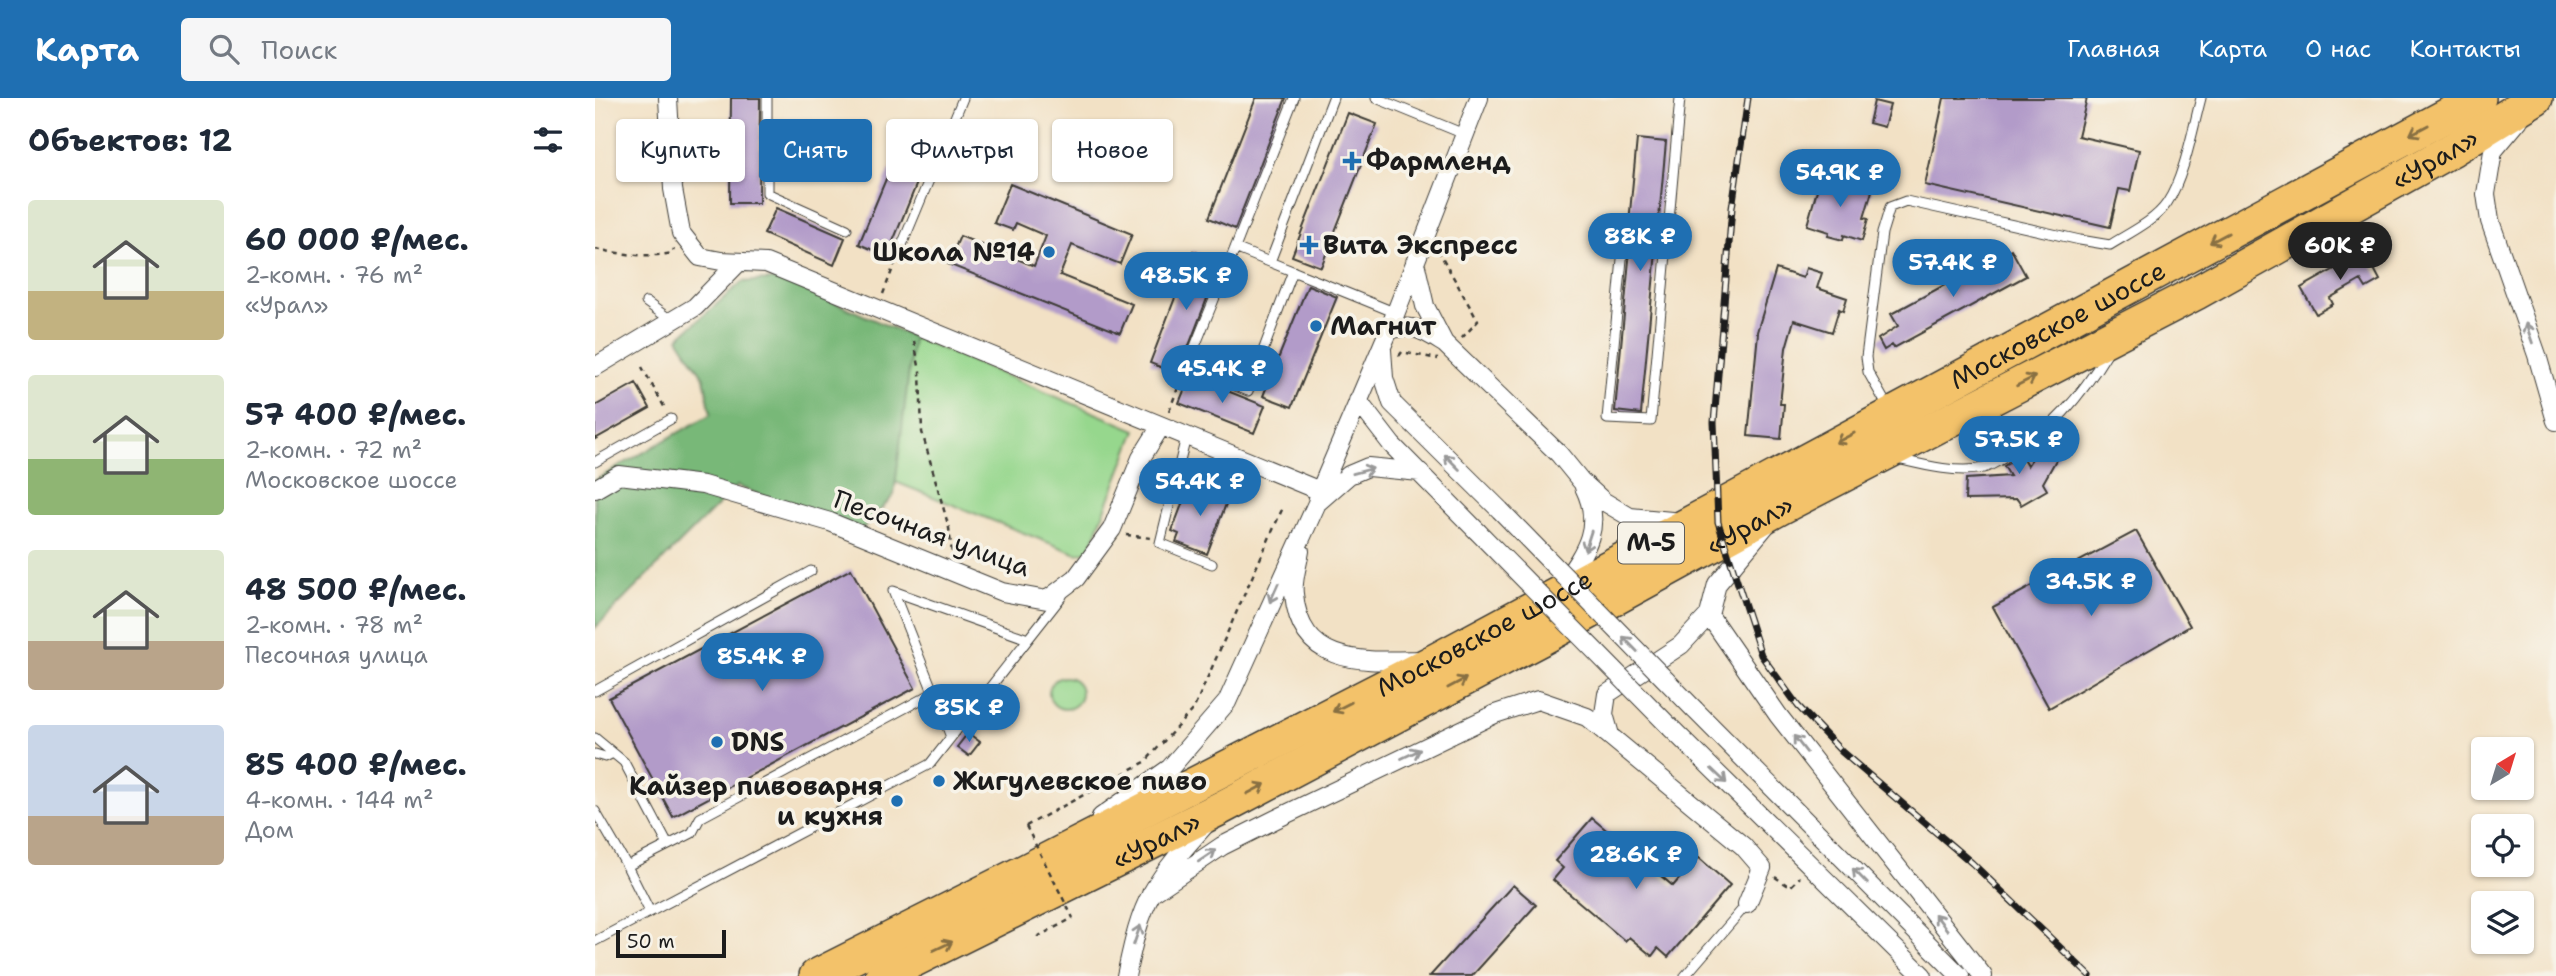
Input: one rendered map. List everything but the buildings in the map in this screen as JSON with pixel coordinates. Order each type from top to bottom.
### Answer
[{"type":"highway","name":"Московское шоссе","points":[[816,976],[1025,872],[1436,660],[2479,98]]},
{"type":"highway","name":"«Урал»","points":[[882,976],[1221,808],[1541,639],[1782,507],[2196,293],[2441,155],[2536,98]]},
{"type":"street","points":[[668,98],[673,189],[681,233],[700,257],[766,264],[1187,437],[1318,497]]},
{"type":"street","points":[[1025,872],[1170,768],[1227,702],[1386,337],[1479,98]]},
{"type":"street","points":[[2542,98],[2510,128],[2494,151],[2486,194],[2490,221],[2537,355],[2556,421]]},
{"type":"street","points":[[1415,261],[1425,306],[1449,348]]},
{"type":"street","points":[[595,367],[695,307],[739,262]]},
{"type":"street","points":[[1386,337],[1405,326],[1423,330],[1449,348],[1559,454],[1581,481],[1603,501],[1630,517],[1688,523]]},
{"type":"street","points":[[1386,337],[1384,377],[1392,403],[1960,976]]},
{"type":"street","points":[[1358,401],[1392,445],[1671,728],[1923,976]]},
{"type":"street","name":"Песочная улица","points":[[619,475],[703,485],[830,522],[1002,592],[1047,600],[1076,578],[1112,529],[1141,458],[1162,427]]},
{"type":"street","points":[[1318,497],[1349,475],[1368,467],[1420,472]]},
{"type":"street","points":[[595,489],[619,475]]},
{"type":"street","points":[[1556,595],[1585,551],[1594,524],[1592,502],[1581,481]]},
{"type":"street","points":[[1610,735],[1604,714],[1607,694],[1681,645],[1709,615],[1717,584],[1782,507]]},
{"type":"street","points":[[1303,531],[1293,592],[1300,623],[1318,647],[1346,659],[1436,660]]},
{"type":"street","points":[[1709,615],[1778,715],[1983,976]]},
{"type":"street","points":[[1151,894],[1222,846],[1276,818],[1495,715],[1538,700],[1587,717],[1743,846],[1762,868],[1747,904]]},
{"type":"street","points":[[1126,976],[1133,945],[1151,894],[1172,863],[1221,808]]},
{"type":"lane","points":[[767,98],[767,193],[847,229]]},
{"type":"lane","points":[[902,245],[963,98]]},
{"type":"lane","points":[[1293,271],[1248,391],[1187,366],[1294,98]]},
{"type":"lane","points":[[1270,262],[1333,98]]},
{"type":"lane","points":[[1376,98],[1464,134]]},
{"type":"lane","points":[[1622,259],[1607,419],[1651,421],[1680,98]]},
{"type":"lane","points":[[1891,413],[1868,372],[1866,357],[1882,233],[1890,207],[1906,201],[2110,245],[2146,222],[2167,203],[2180,172],[2201,98]]},
{"type":"lane","points":[[1235,248],[1396,313]]},
{"type":"lane","points":[[646,302],[672,321]]},
{"type":"lane","points":[[1883,455],[1938,469],[1983,468],[2021,450],[2066,412],[2092,379],[2120,332]]},
{"type":"lane","points":[[595,462],[671,419]]},
{"type":"lane","points":[[1187,437],[1160,543],[1212,564]]},
{"type":"lane","points":[[595,475],[619,475]]},
{"type":"lane","points":[[595,691],[811,571]]},
{"type":"lane","points":[[595,941],[930,764],[1076,578]]},
{"type":"lane","points":[[951,737],[893,591],[1028,639]]},
{"type":"lane","points":[[627,866],[692,833],[701,818],[933,693]]},
{"type":"lane","points":[[595,737],[624,762],[669,845]]},
{"type":"lane","points":[[595,754],[605,757],[613,753]]},
{"type":"lane","points":[[595,811],[650,912]]},
{"type":"lane","points":[[1685,976],[1747,904]]},
{"type":"path","points":[[595,249],[654,256],[672,253],[681,233]]},
{"type":"path","points":[[1395,360],[1402,352],[1449,348],[1478,321],[1435,244]]},
{"type":"path","points":[[877,309],[902,245]]},
{"type":"path","points":[[912,324],[919,371],[922,432],[953,547],[950,571]]},
{"type":"path","points":[[1162,427],[1187,366]]},
{"type":"path","points":[[642,367],[671,419]]},
{"type":"path","points":[[1037,937],[1073,918],[1026,826],[1145,762],[1194,708],[1284,505]]},
{"type":"path","points":[[1117,534],[1161,539]]},
{"type":"path","points":[[1790,887],[1802,875]]},
{"type":"green space","points":[[782,279],[913,337],[894,495],[858,534],[737,486],[595,628],[595,480],[711,414],[704,378],[678,338],[742,282]]},
{"type":"green space","points":[[913,337],[1136,430],[1089,551],[1077,554],[865,470]]},
{"type":"green space","points":[[1065,677],[1077,681],[1081,693],[1077,705],[1065,709],[1053,705],[1049,693],[1053,681]]},
{"type":"railway","points":[[1748,98],[1732,208],[1714,422],[1718,522],[1761,655],[1798,706],[1842,752],[1972,863],[2090,976]]},
{"type":"place","name":"Фармленд","points":[[1352,161]]},
{"type":"place","name":"Вита Экспресс","points":[[1309,245]]},
{"type":"place","name":"Школа №14","points":[[1049,252]]},
{"type":"place","name":"Магнит","points":[[1316,326]]},
{"type":"place","name":"DNS","points":[[717,742]]},
{"type":"place","name":"Жигулевское пиво","points":[[939,781]]},
{"type":"place","name":"Кайзер пивоварня и кухня","points":[[897,801]]}]
